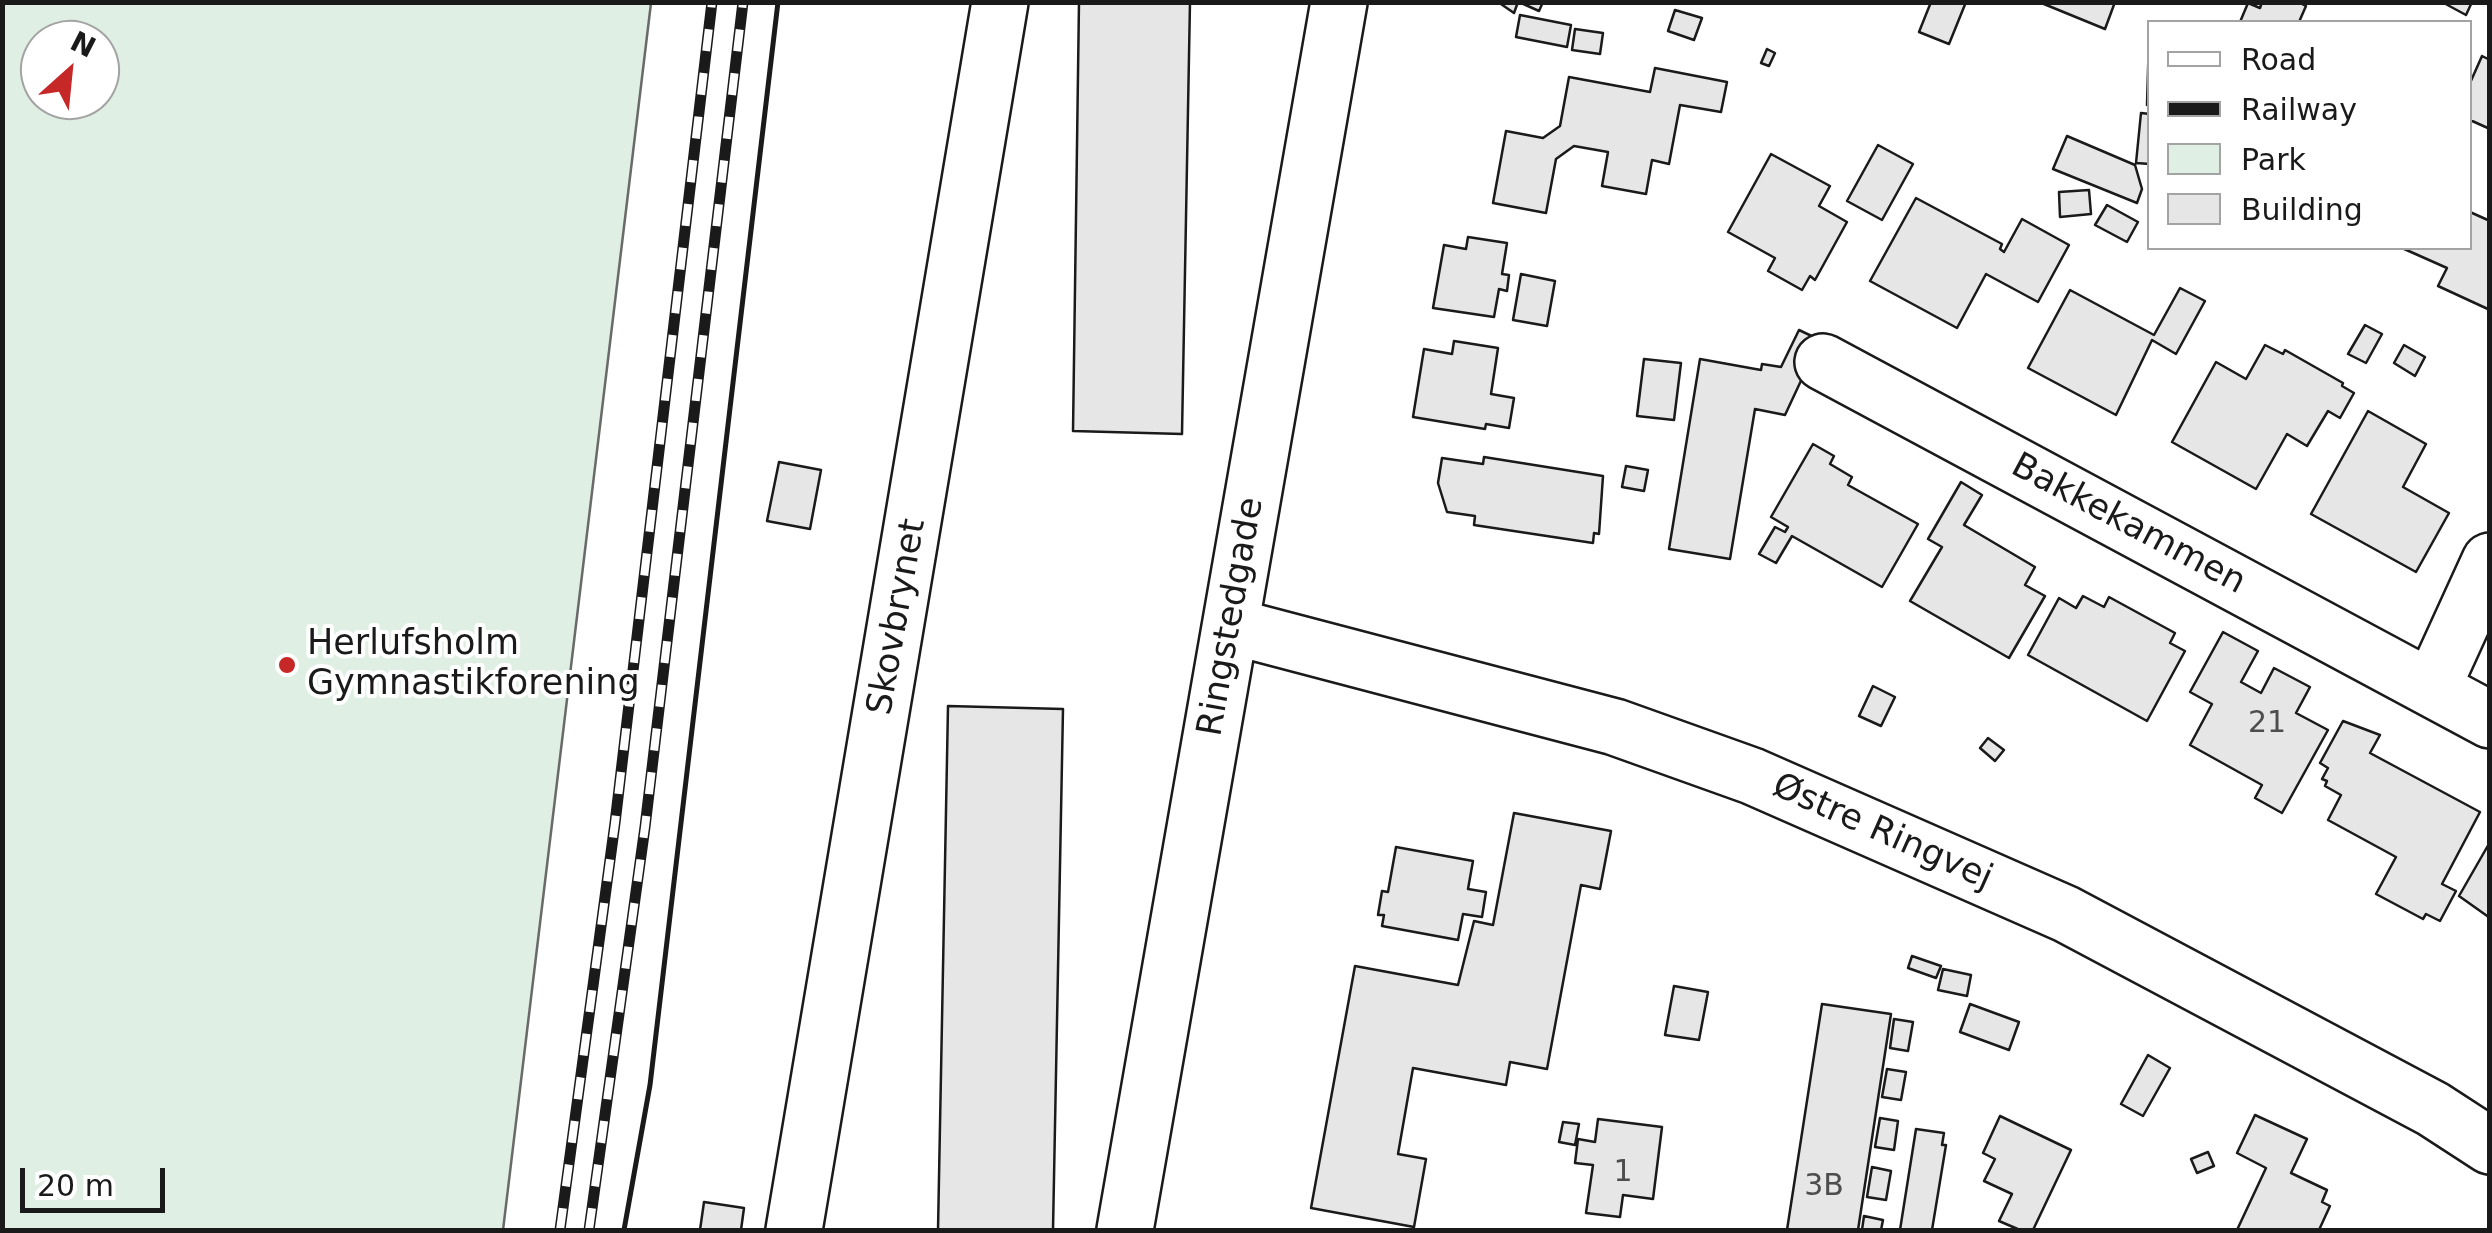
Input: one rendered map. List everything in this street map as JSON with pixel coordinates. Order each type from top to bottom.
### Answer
[{"type":"street","name":"Skovbrynet","points":[[794,1230],[1000,2]]},
{"type":"street","name":"Ringstedgade","points":[[1125,1230],[1339,2]]},
{"type":"street","name":"Bakkekammen","points":[[1823,362],[2490,720]]},
{"type":"street","points":[[2432,688],[2490,561]]},
{"type":"street","name":"Østre Ringvej","points":[[1231,626],[1615,727],[1752,776],[2066,914],[2433,1109],[2490,1146]]},
{"type":"green space","name":"Herlufsholm Gymnastikforening","points":[[2,3],[651,3],[503,1230],[3,1230]]},
{"type":"building","points":[[1079,2],[1190,2],[1182,434],[1073,431]]},
{"type":"building","points":[[1498,2],[1518,2],[1514,13]]},
{"type":"building","points":[[1519,2],[1543,2],[1539,11]]},
{"type":"building","points":[[1931,2],[1966,2],[1949,44],[1919,32]]},
{"type":"building","points":[[2039,2],[2115,2],[2105,29]]},
{"type":"building","points":[[2262,2],[2298,2],[2306,6],[2300,20],[2241,20],[2248,3],[2260,8]]},
{"type":"building","points":[[2442,2],[2472,2],[2466,15]]},
{"type":"building","points":[[1675,10],[1702,18],[1694,40],[1668,31]]},
{"type":"building","points":[[1520,15],[1571,25],[1567,47],[1516,37]]},
{"type":"building","points":[[1575,29],[1603,33],[1600,54],[1572,50]]},
{"type":"building","points":[[1767,49],[1775,53],[1769,66],[1761,63]]},
{"type":"building","points":[[2482,56],[2490,60],[2490,129],[2472,121],[2472,78]]},
{"type":"building","points":[[1655,68],[1727,82],[1721,112],[1680,105],[1669,164],[1652,160],[1646,194],[1602,186],[1608,152],[1574,146],[1556,159],[1546,213],[1493,203],[1506,131],[1543,138],[1560,126],[1569,77],[1650,92]]},
{"type":"building","points":[[2141,113],[2147,114],[2147,164],[2136,163]]},
{"type":"building","points":[[2067,136],[2135,165],[2142,189],[2137,203],[2053,169]]},
{"type":"building","points":[[1878,145],[1913,164],[1882,220],[1847,201]]},
{"type":"building","points":[[1771,154],[1830,186],[1819,206],[1847,222],[1815,280],[1810,276],[1802,290],[1768,271],[1775,258],[1728,232]]},
{"type":"building","points":[[2089,190],[2091,214],[2060,217],[2059,192]]},
{"type":"building","points":[[1916,198],[2002,244],[2000,249],[2004,252],[2022,219],[2069,245],[2038,302],[1986,274],[1957,328],[1870,281]]},
{"type":"building","points":[[2107,205],[2138,222],[2127,242],[2095,225]]},
{"type":"building","points":[[2472,213],[2490,221],[2490,310],[2438,286],[2447,268],[2406,250],[2472,250]]},
{"type":"building","points":[[1468,237],[1507,243],[1502,274],[1509,275],[1507,291],[1499,289],[1494,317],[1433,308],[1444,245],[1466,249]]},
{"type":"building","points":[[1521,274],[1555,281],[1547,326],[1513,320]]},
{"type":"building","points":[[2180,288],[2205,301],[2176,354],[2152,340],[2116,415],[2028,368],[2070,290],[2154,335]]},
{"type":"building","points":[[2365,325],[2382,334],[2366,363],[2348,354]]},
{"type":"building","points":[[1799,330],[1820,340],[1785,415],[1755,409],[1730,559],[1669,549],[1700,359],[1761,370],[1762,364],[1781,367]]},
{"type":"building","points":[[1454,341],[1498,348],[1491,394],[1514,398],[1509,428],[1486,424],[1485,429],[1413,417],[1424,349],[1452,354]]},
{"type":"building","points":[[2265,345],[2283,354],[2285,350],[2354,393],[2340,418],[2328,411],[2307,446],[2287,434],[2256,489],[2172,442],[2216,362],[2246,379]]},
{"type":"building","points":[[2404,345],[2425,357],[2415,376],[2394,363]]},
{"type":"building","points":[[1644,359],[1681,363],[1674,420],[1637,416]]},
{"type":"building","points":[[2368,411],[2426,444],[2403,487],[2449,513],[2416,572],[2311,514]]},
{"type":"building","points":[[1813,444],[1834,456],[1830,464],[1852,477],[1848,485],[1918,524],[1882,587],[1792,536],[1776,563],[1759,554],[1775,527],[1785,532],[1788,527],[1771,517]]},
{"type":"building","points":[[1484,457],[1603,476],[1599,534],[1594,533],[1593,543],[1474,525],[1475,516],[1447,512],[1438,483],[1442,458],[1483,464]]},
{"type":"building","points":[[779,462],[821,470],[810,529],[767,521]]},
{"type":"building","points":[[1626,466],[1648,470],[1644,491],[1622,487]]},
{"type":"building","points":[[1961,482],[1982,495],[1964,525],[2035,567],[2025,585],[2045,596],[2009,658],[1910,601],[1942,547],[1928,539]]},
{"type":"building","points":[[2083,596],[2104,607],[2109,597],[2175,633],[2170,643],[2185,651],[2147,721],[2028,655],[2059,598],[2076,608]]},
{"type":"building","points":[[2223,632],[2258,651],[2241,682],[2261,693],[2274,668],[2310,687],[2296,713],[2328,730],[2282,813],[2255,798],[2262,785],[2190,745],[2212,704],[2190,692]]},
{"type":"building","points":[[1873,686],[1895,697],[1881,726],[1859,716]]},
{"type":"building","points":[[948,706],[1063,709],[1053,1230],[938,1230]]},
{"type":"building","points":[[2343,721],[2380,735],[2370,753],[2480,812],[2442,884],[2456,891],[2440,921],[2426,914],[2423,919],[2376,894],[2396,857],[2328,820],[2341,795],[2325,786],[2327,781],[2322,779],[2328,768],[2320,763]]},
{"type":"building","points":[[1988,738],[2004,750],[1995,761],[1980,748]]},
{"type":"building","points":[[1514,813],[1611,831],[1600,889],[1581,885],[1547,1069],[1510,1062],[1506,1085],[1413,1068],[1398,1154],[1426,1159],[1414,1227],[1311,1208],[1355,966],[1458,985],[1474,921],[1493,925]]},
{"type":"building","points":[[2490,842],[2490,918],[2459,896]]},
{"type":"building","points":[[1396,847],[1473,861],[1468,889],[1486,892],[1482,917],[1463,914],[1458,940],[1382,926],[1384,915],[1378,915],[1382,891],[1388,892]]},
{"type":"building","points":[[1912,956],[1941,966],[1936,978],[1908,968]]},
{"type":"building","points":[[1943,969],[1971,975],[1967,996],[1938,990]]},
{"type":"building","points":[[1674,986],[1708,992],[1699,1040],[1665,1035]]},
{"type":"building","points":[[1822,1004],[1891,1014],[1858,1230],[1787,1230]]},
{"type":"building","points":[[1970,1004],[2019,1022],[2009,1050],[1960,1032]]},
{"type":"building","points":[[1894,1019],[1913,1022],[1908,1051],[1890,1048]]},
{"type":"building","points":[[2148,1055],[2170,1068],[2143,1116],[2121,1104]]},
{"type":"building","points":[[1887,1069],[1906,1072],[1901,1100],[1882,1097]]},
{"type":"building","points":[[2255,1115],[2307,1139],[2291,1173],[2327,1190],[2322,1202],[2330,1206],[2319,1230],[2237,1230],[2266,1168],[2237,1153]]},
{"type":"building","points":[[2000,1116],[2071,1150],[2033,1230],[2020,1230],[1999,1221],[2012,1194],[1984,1181],[1995,1159],[1983,1153]]},
{"type":"building","points":[[1880,1118],[1898,1121],[1894,1150],[1875,1147]]},
{"type":"building","points":[[1598,1119],[1662,1127],[1653,1199],[1623,1195],[1620,1217],[1586,1213],[1593,1165],[1575,1163],[1578,1139],[1595,1142]]},
{"type":"building","points":[[1563,1122],[1579,1124],[1575,1145],[1559,1142]]},
{"type":"building","points":[[1916,1129],[1944,1133],[1942,1145],[1946,1145],[1932,1230],[1900,1230]]},
{"type":"building","points":[[2208,1152],[2214,1166],[2197,1173],[2191,1159]]},
{"type":"building","points":[[1872,1167],[1891,1171],[1886,1200],[1867,1197]]},
{"type":"building","points":[[704,1202],[744,1208],[741,1230],[700,1230]]},
{"type":"building","points":[[1864,1216],[1883,1220],[1881,1230],[1862,1230]]},
{"type":"railway","points":[[560,1230],[615,823],[712,2]]},
{"type":"railway","points":[[589,1230],[645,827],[743,2]]},
{"type":"wall","points":[[624,1230],[650,1085],[778,2]]},
{"type":"place","name":"Herlufsholm Gymnastikforening","points":[[287,665]]}]
